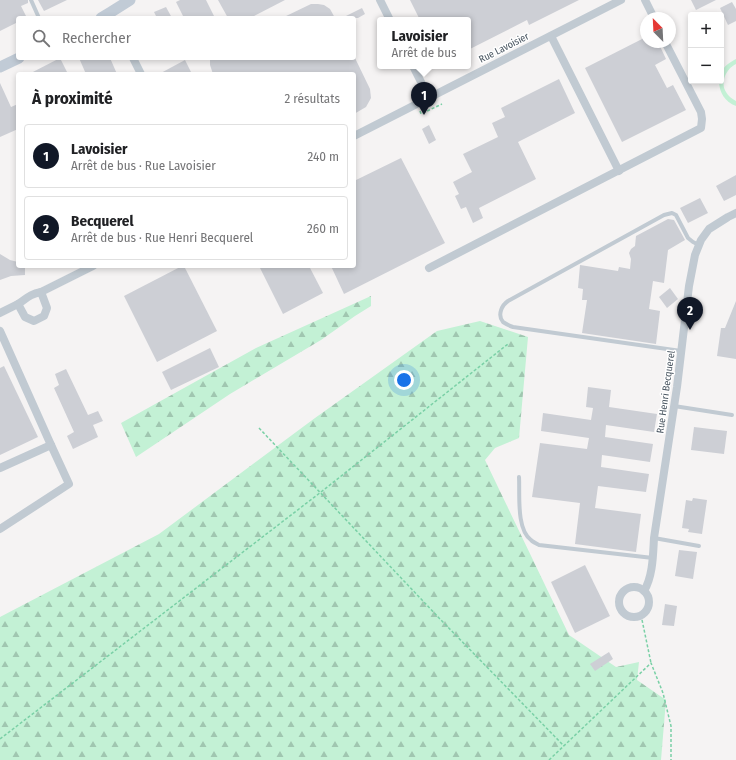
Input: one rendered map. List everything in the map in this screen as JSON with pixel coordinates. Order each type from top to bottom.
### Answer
[{"type":"street","points":[[113,15],[130,0]]},
{"type":"street","points":[[380,0],[388,17]]},
{"type":"street","name":"Rue Lavoisier","points":[[356,135],[621,0]]},
{"type":"street","points":[[645,0],[651,12]]},
{"type":"street","points":[[551,36],[619,171]]},
{"type":"street","points":[[429,268],[701,128],[701,112],[669,48]]},
{"type":"street","points":[[0,67],[16,59]]},
{"type":"street","points":[[134,60],[140,72]]},
{"type":"street","points":[[414,69],[429,98]]},
{"type":"street","name":"Rue Henri Becquerel","points":[[644,590],[649,579],[653,558],[654,538],[674,406],[689,286],[695,255],[699,245],[709,229],[736,212]]},
{"type":"street","points":[[0,312],[18,304],[34,293],[41,292],[90,268]]},
{"type":"street","points":[[18,304],[25,317],[34,321],[44,316],[47,308],[41,292]]},
{"type":"street","points":[[0,331],[69,484],[0,529]]},
{"type":"street","points":[[0,468],[51,445]]},
{"type":"street","points":[[635,587],[644,590],[649,599],[648,608],[645,612],[641,615],[632,616],[623,611],[620,603],[622,593],[635,587]]},
{"type":"lane","points":[[31,0],[38,16]]},
{"type":"lane","points":[[681,351],[513,327],[504,322],[501,318],[501,310],[504,304],[508,301],[664,215],[676,215],[688,238],[692,242],[699,245]]},
{"type":"lane","points":[[674,406],[732,416]]},
{"type":"lane","points":[[519,477],[520,519],[530,540],[539,545],[653,558]]},
{"type":"lane","points":[[654,538],[699,546]]},
{"type":"path","points":[[416,104],[421,114],[442,104]]},
{"type":"path","points":[[0,739],[321,493],[508,344]]},
{"type":"path","points":[[260,428],[440,619],[564,746]]},
{"type":"path","points":[[641,615],[652,663],[663,693],[671,726],[671,760]]},
{"type":"path","points":[[549,760],[652,663]]},
{"type":"green space","points":[[736,59],[736,64],[729,69],[724,80],[724,67]]},
{"type":"green space","points":[[719,84],[724,84],[724,88],[727,93],[736,101],[736,106],[723,96]]},
{"type":"green space","points":[[371,296],[371,306],[321,340],[230,394],[136,457],[121,423],[256,348]]},
{"type":"green space","points":[[480,321],[528,337],[519,438],[495,448],[485,460],[569,635],[616,667],[639,662],[637,680],[666,700],[661,760],[0,760],[0,617],[159,534],[315,418],[437,331]]},
{"type":"building","points":[[0,0],[28,0],[28,3],[21,6],[26,16],[16,16],[16,23],[0,31]]},
{"type":"building","points":[[38,0],[67,0],[44,11]]},
{"type":"building","points":[[180,0],[206,0],[214,16],[183,16],[176,2]]},
{"type":"building","points":[[218,0],[285,0],[254,16],[227,16]]},
{"type":"building","points":[[410,0],[579,0],[529,25],[527,20],[471,48],[471,17],[418,17]]},
{"type":"building","points":[[691,0],[716,0],[696,10]]},
{"type":"building","points":[[732,2],[736,9],[736,21],[728,25],[724,16],[724,12],[722,12],[720,8]]},
{"type":"building","points":[[311,4],[318,4],[324,5],[330,9],[334,16],[286,16]]},
{"type":"building","points":[[166,7],[171,16],[156,16],[154,12]]},
{"type":"building","points":[[362,8],[365,14],[358,18],[356,18],[356,16],[346,16]]},
{"type":"building","points":[[640,40],[640,48],[661,48],[666,59],[655,65],[667,88],[673,85],[686,110],[622,142],[585,68]]},
{"type":"building","points":[[56,60],[61,60],[67,72],[33,72]]},
{"type":"building","points":[[80,60],[111,60],[116,72],[85,72]]},
{"type":"building","points":[[185,60],[191,72],[163,72]]},
{"type":"building","points":[[210,60],[356,60],[370,89],[371,98],[366,107],[356,113],[356,72],[212,72]]},
{"type":"building","points":[[559,79],[575,113],[518,142],[536,179],[479,208],[483,218],[473,223],[466,207],[461,209],[455,196],[459,194],[453,182],[472,172],[463,154],[498,137],[492,123],[505,117],[501,108]]},
{"type":"building","points":[[0,83],[11,107],[16,105],[16,130],[0,137]]},
{"type":"building","points":[[429,125],[436,140],[429,144],[422,129]]},
{"type":"building","points":[[401,158],[445,243],[344,294],[332,268],[356,268],[356,180]]},
{"type":"building","points":[[736,175],[736,195],[724,201],[716,186]]},
{"type":"building","points":[[700,198],[708,213],[688,223],[680,208]]},
{"type":"building","points":[[668,219],[674,220],[685,240],[668,250],[664,283],[653,281],[649,309],[660,311],[656,344],[582,333],[587,300],[582,300],[583,289],[578,288],[580,265],[618,271],[619,267],[630,269],[631,259],[629,253],[635,246],[636,236]]},
{"type":"building","points":[[0,254],[16,262],[16,268],[25,268],[25,275],[11,276],[0,280]]},
{"type":"building","points":[[178,268],[185,268],[217,331],[157,362],[124,296]]},
{"type":"building","points":[[260,268],[310,268],[323,293],[283,314]]},
{"type":"building","points":[[670,288],[678,299],[667,308],[659,297]]},
{"type":"building","points":[[736,301],[736,359],[717,356],[721,328],[725,328]]},
{"type":"building","points":[[210,348],[219,367],[171,390],[162,372]]},
{"type":"building","points":[[4,366],[38,437],[0,455],[0,368]]},
{"type":"building","points":[[66,369],[88,415],[98,411],[103,421],[93,425],[98,437],[73,449],[67,436],[74,432],[54,388],[59,385],[55,374]]},
{"type":"building","points":[[588,387],[611,390],[609,407],[657,414],[654,432],[606,425],[605,437],[653,444],[650,462],[602,455],[601,467],[649,474],[646,492],[598,486],[595,508],[641,514],[636,552],[575,544],[580,503],[532,497],[540,443],[587,449],[589,438],[541,431],[543,413],[591,420],[593,408],[586,407]]},
{"type":"building","points":[[694,427],[727,431],[724,454],[691,450]]},
{"type":"building","points":[[693,498],[707,500],[702,534],[688,532],[689,529],[682,528],[686,500],[692,501]]},
{"type":"building","points":[[679,550],[697,552],[693,579],[675,576]]},
{"type":"building","points":[[585,565],[610,616],[575,633],[551,582]]},
{"type":"building","points":[[665,604],[677,606],[674,626],[662,625]]},
{"type":"building","points":[[609,652],[613,659],[595,671],[590,664]]},
{"type":"place","name":"Lavoisier","points":[[424,115]]},
{"type":"place","name":"Becquerel","points":[[690,330]]}]
